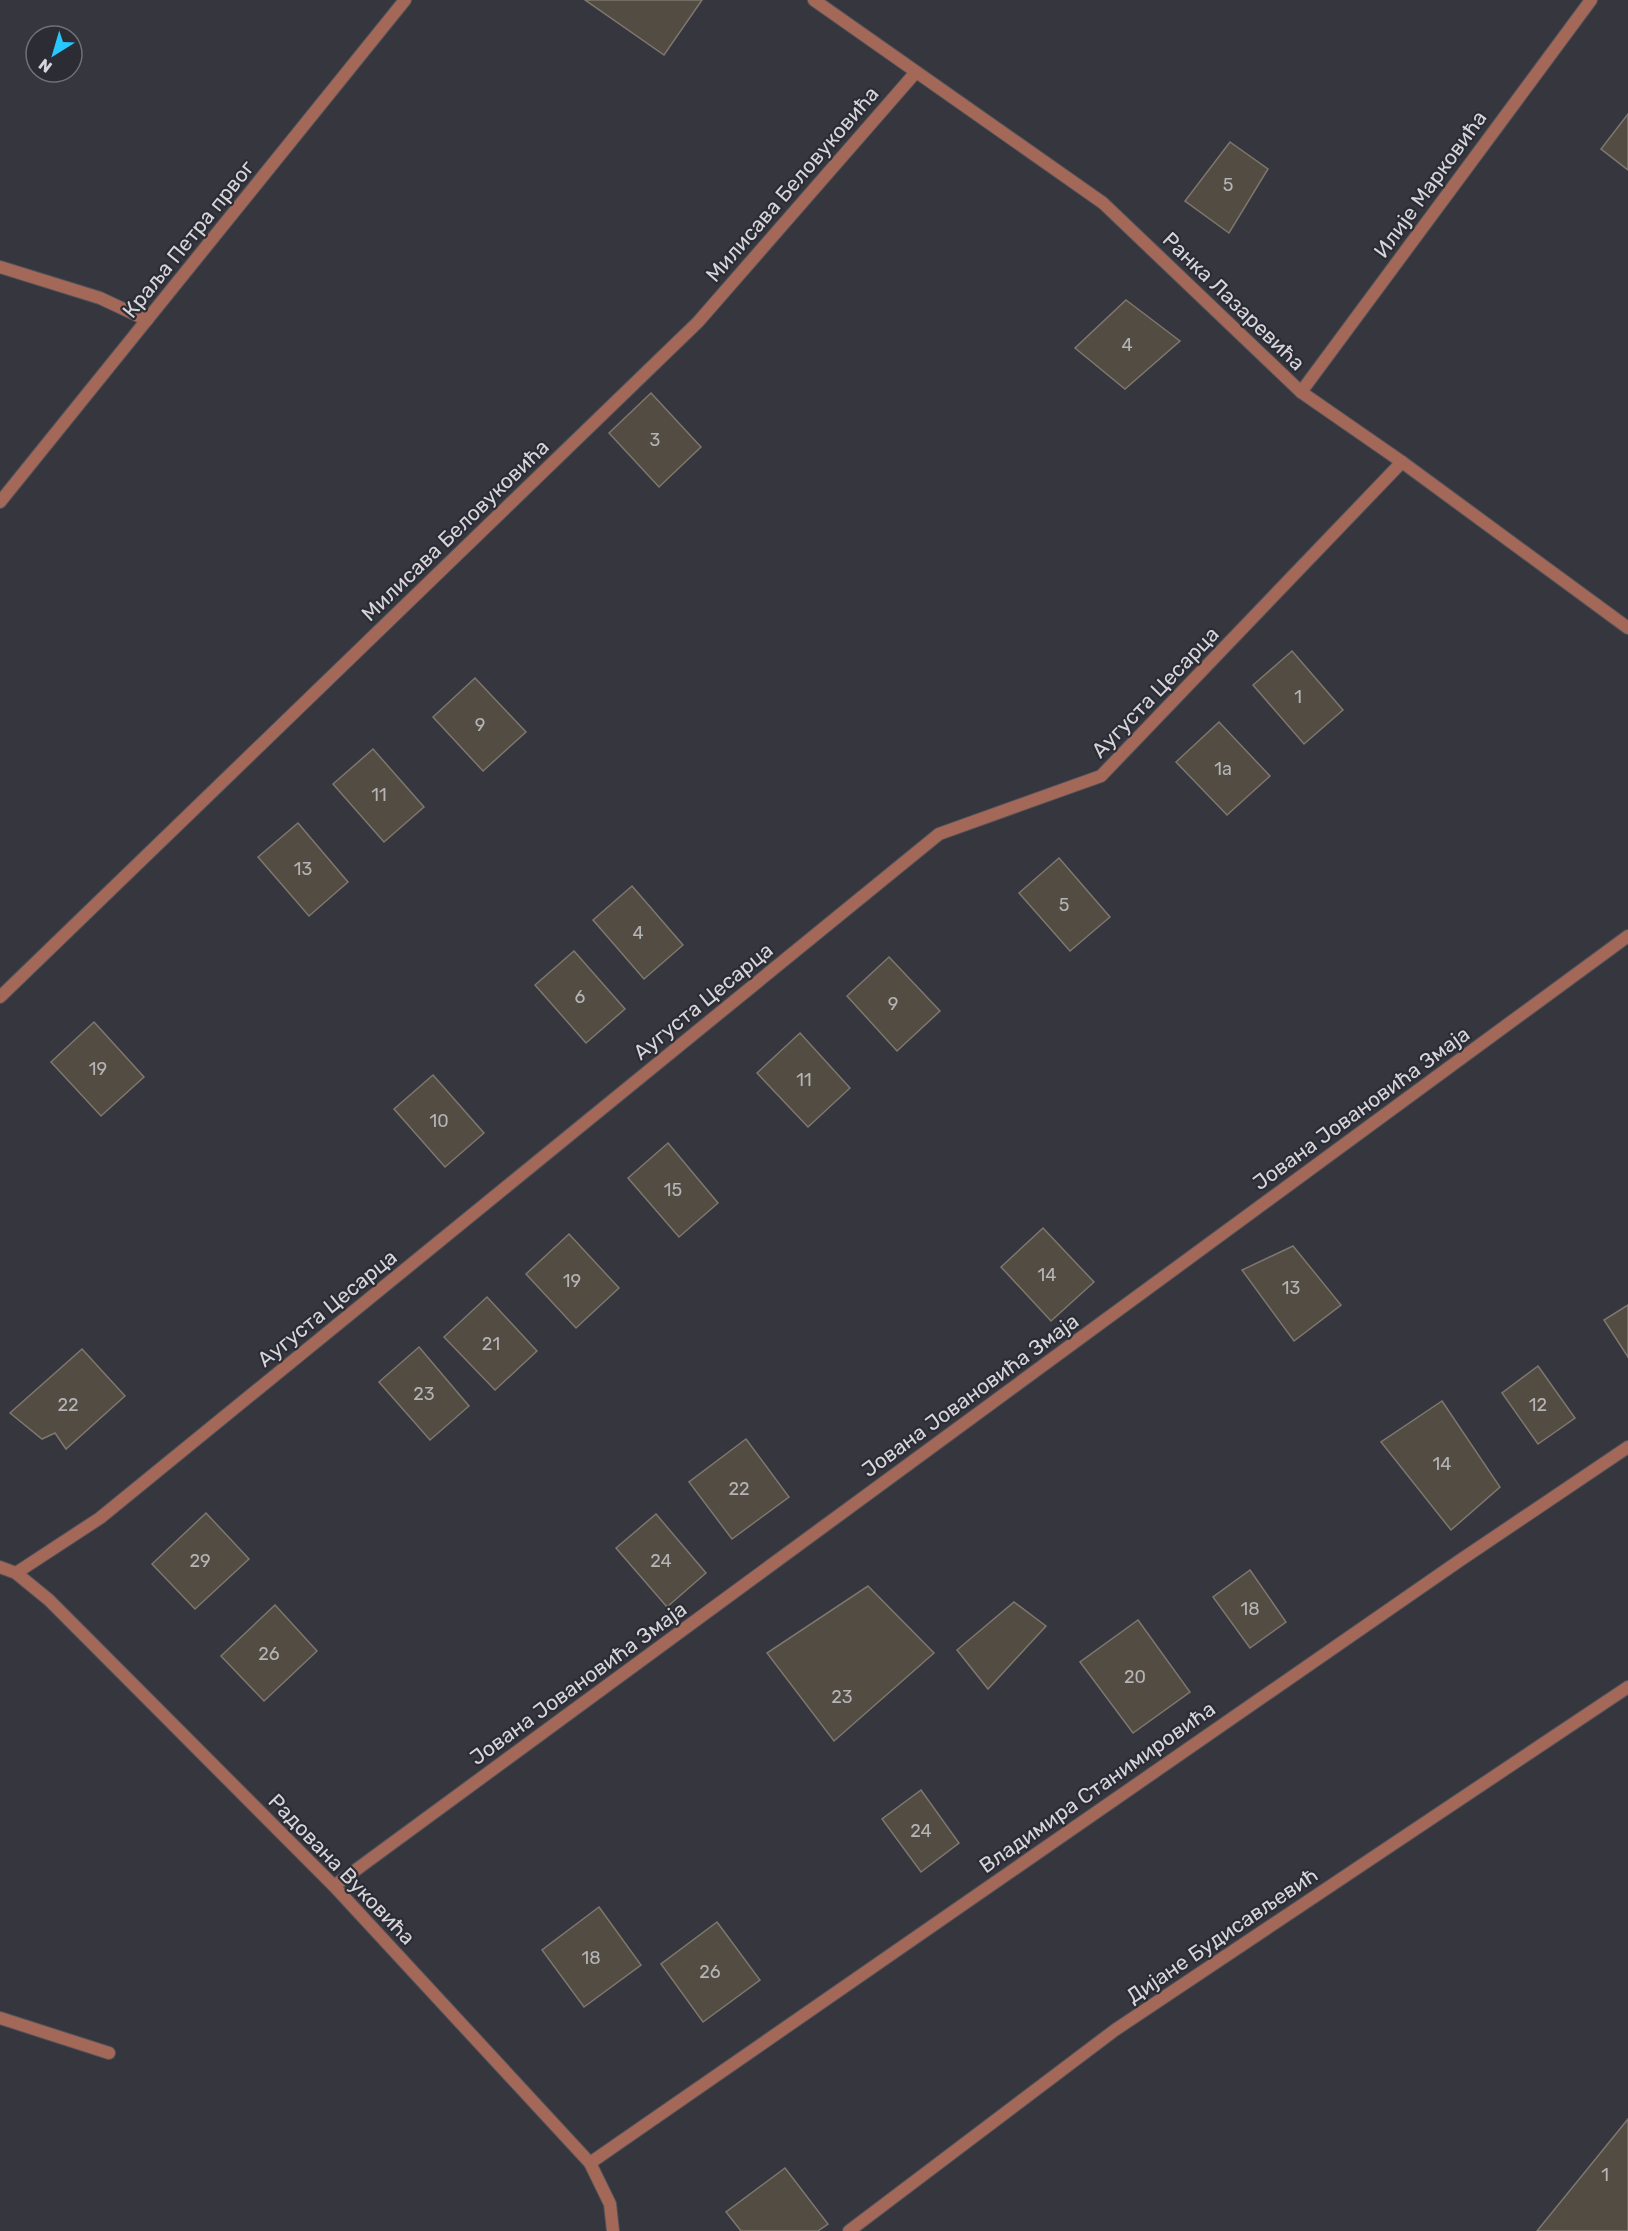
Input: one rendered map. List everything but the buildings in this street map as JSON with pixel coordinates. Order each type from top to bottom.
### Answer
[{"type":"street","name":"Краља Петра првог","points":[[0,502],[405,0]]},
{"type":"street","name":"Ранка Лазаревића","points":[[814,0],[1103,203],[1301,392],[1402,462],[1628,628]]},
{"type":"street","name":"Илије Марковића","points":[[1301,392],[1591,0]]},
{"type":"street","name":"Милисава Беловуковића","points":[[0,997],[698,322],[916,72]]},
{"type":"street","points":[[0,267],[100,298],[147,320]]},
{"type":"street","name":"Аугуста Цесарца","points":[[16,1573],[100,1518],[939,834],[1101,776],[1402,462]]},
{"type":"street","name":"Јована Јовановића Змаја","points":[[334,1886],[1628,936]]},
{"type":"street","name":"Владимира Станимировића","points":[[590,2163],[1449,1568],[1628,1447]]},
{"type":"street","name":"Радована Вуковића","points":[[0,1567],[16,1573],[49,1600],[334,1886],[590,2163],[610,2204],[613,2231]]},
{"type":"street","name":"Дијане Будисављевић","points":[[849,2231],[1115,2030],[1628,1687]]},
{"type":"street","points":[[0,2018],[109,2053]]}]
